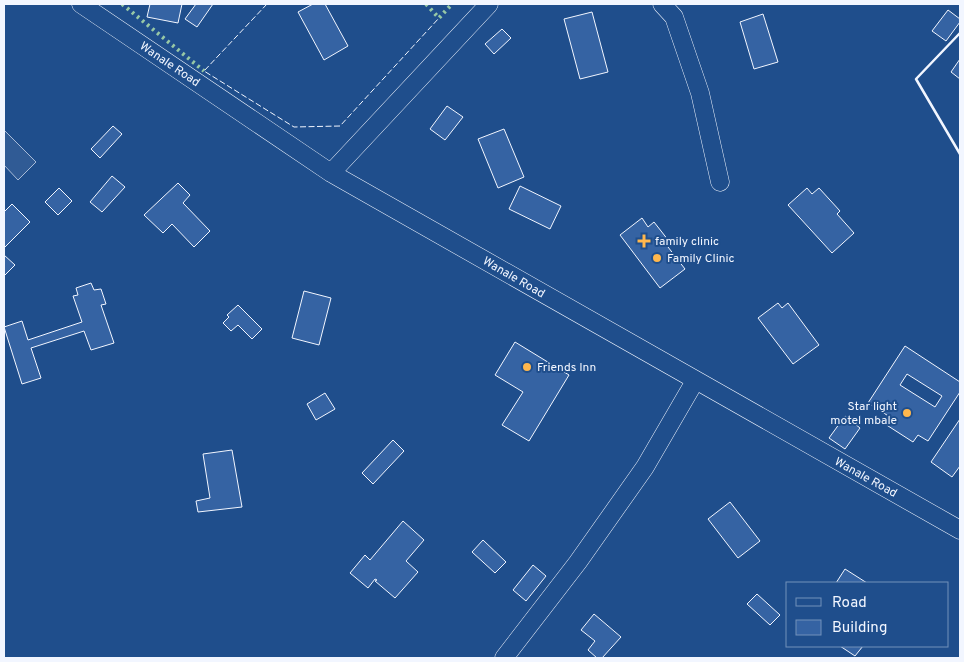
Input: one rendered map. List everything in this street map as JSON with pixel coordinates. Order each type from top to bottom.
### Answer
[{"type":"street","name":"Wanale Road","points":[[80,4],[331,173],[960,530]]},
{"type":"street","points":[[331,173],[489,4]]},
{"type":"street","points":[[662,4],[674,17],[700,93],[720,182]]},
{"type":"street","points":[[504,658],[578,562],[645,467],[695,381]]},
{"type":"shaded area","points":[[4,130],[36,162],[18,180],[4,165]]},
{"type":"building","points":[[150,4],[182,4],[178,23],[147,17]]},
{"type":"building","points":[[196,4],[213,4],[197,27],[185,19]]},
{"type":"building","points":[[313,4],[325,4],[348,46],[324,60],[298,12]]},
{"type":"building","points":[[948,10],[960,19],[960,22],[946,41],[932,31]]},
{"type":"building","points":[[592,12],[608,72],[580,79],[564,19]]},
{"type":"building","points":[[763,14],[778,62],[754,69],[740,22]]},
{"type":"building","points":[[502,29],[511,38],[494,54],[485,44]]},
{"type":"building","points":[[960,59],[960,79],[951,72]]},
{"type":"building","points":[[447,106],[463,117],[445,140],[430,129]]},
{"type":"building","points":[[113,126],[122,134],[100,158],[91,149]]},
{"type":"building","points":[[504,129],[524,177],[498,188],[478,139]]},
{"type":"building","points":[[112,176],[125,187],[102,212],[90,202]]},
{"type":"building","points":[[178,183],[190,195],[183,203],[210,231],[194,247],[172,224],[163,233],[144,215]]},
{"type":"building","points":[[520,186],[561,206],[550,229],[509,209]]},
{"type":"building","points":[[59,188],[72,201],[58,215],[45,202]]},
{"type":"building","points":[[807,188],[812,194],[819,188],[840,211],[837,214],[854,233],[832,253],[788,205]]},
{"type":"building","points":[[12,204],[30,222],[4,248],[4,212]]},
{"type":"building","name":"Family Clinic","points":[[642,218],[648,227],[654,222],[672,245],[668,247],[685,269],[660,288],[620,235]]},
{"type":"building","points":[[4,255],[15,265],[4,276]]},
{"type":"building","points":[[91,283],[94,290],[101,289],[106,304],[101,305],[114,343],[91,350],[84,331],[31,348],[41,378],[22,384],[4,327],[22,321],[28,340],[82,322],[73,296],[78,295],[76,288]]},
{"type":"building","points":[[304,291],[331,298],[319,345],[292,338]]},
{"type":"building","points":[[778,303],[782,308],[788,303],[819,345],[793,364],[758,318]]},
{"type":"building","points":[[238,305],[262,329],[252,339],[238,325],[231,331],[223,323],[229,317],[227,315]]},
{"type":"building","points":[[515,342],[569,375],[529,441],[502,425],[523,392],[495,375]]},
{"type":"building","points":[[905,346],[960,382],[960,392],[928,441],[918,435],[913,442],[885,424],[890,417],[868,403]],"holes":[[[907,374],[942,396],[935,407],[900,385]]]},
{"type":"building","points":[[325,393],[335,409],[316,420],[307,404]]},
{"type":"building","points":[[845,416],[860,428],[845,449],[829,438]]},
{"type":"building","points":[[960,419],[960,466],[952,477],[931,462]]},
{"type":"building","points":[[393,440],[404,451],[373,484],[362,473]]},
{"type":"building","points":[[232,450],[242,507],[198,512],[196,501],[210,498],[203,454]]},
{"type":"building","points":[[730,502],[760,541],[738,558],[708,519]]},
{"type":"building","points":[[403,521],[424,540],[406,561],[418,572],[395,598],[375,581],[377,580],[375,579],[368,588],[350,573],[365,555],[370,560]]},
{"type":"building","points":[[483,540],[506,562],[495,573],[472,552]]},
{"type":"building","points":[[533,565],[546,576],[526,601],[513,590]]},
{"type":"building","points":[[845,569],[865,582],[837,582]]},
{"type":"building","points":[[757,594],[780,615],[770,625],[747,604]]},
{"type":"building","points":[[594,614],[621,637],[602,658],[597,658],[588,650],[595,641],[581,630]]},
{"type":"building","points":[[842,647],[862,647],[855,656]]},
{"type":"hedge","points":[[122,4],[204,71]]},
{"type":"hedge","points":[[426,4],[439,18],[452,4]]},
{"type":"fence","points":[[267,4],[204,71],[294,127],[340,126],[439,18]]},
{"type":"wall","points":[[960,33],[916,79],[960,154]]},
{"type":"place","name":"family clinic","points":[[644,241]]},
{"type":"place","name":"Family Clinic","points":[[657,258]]},
{"type":"place","name":"Friends Inn","points":[[527,367]]},
{"type":"place","name":"Star light motel mbale","points":[[907,413]]}]
